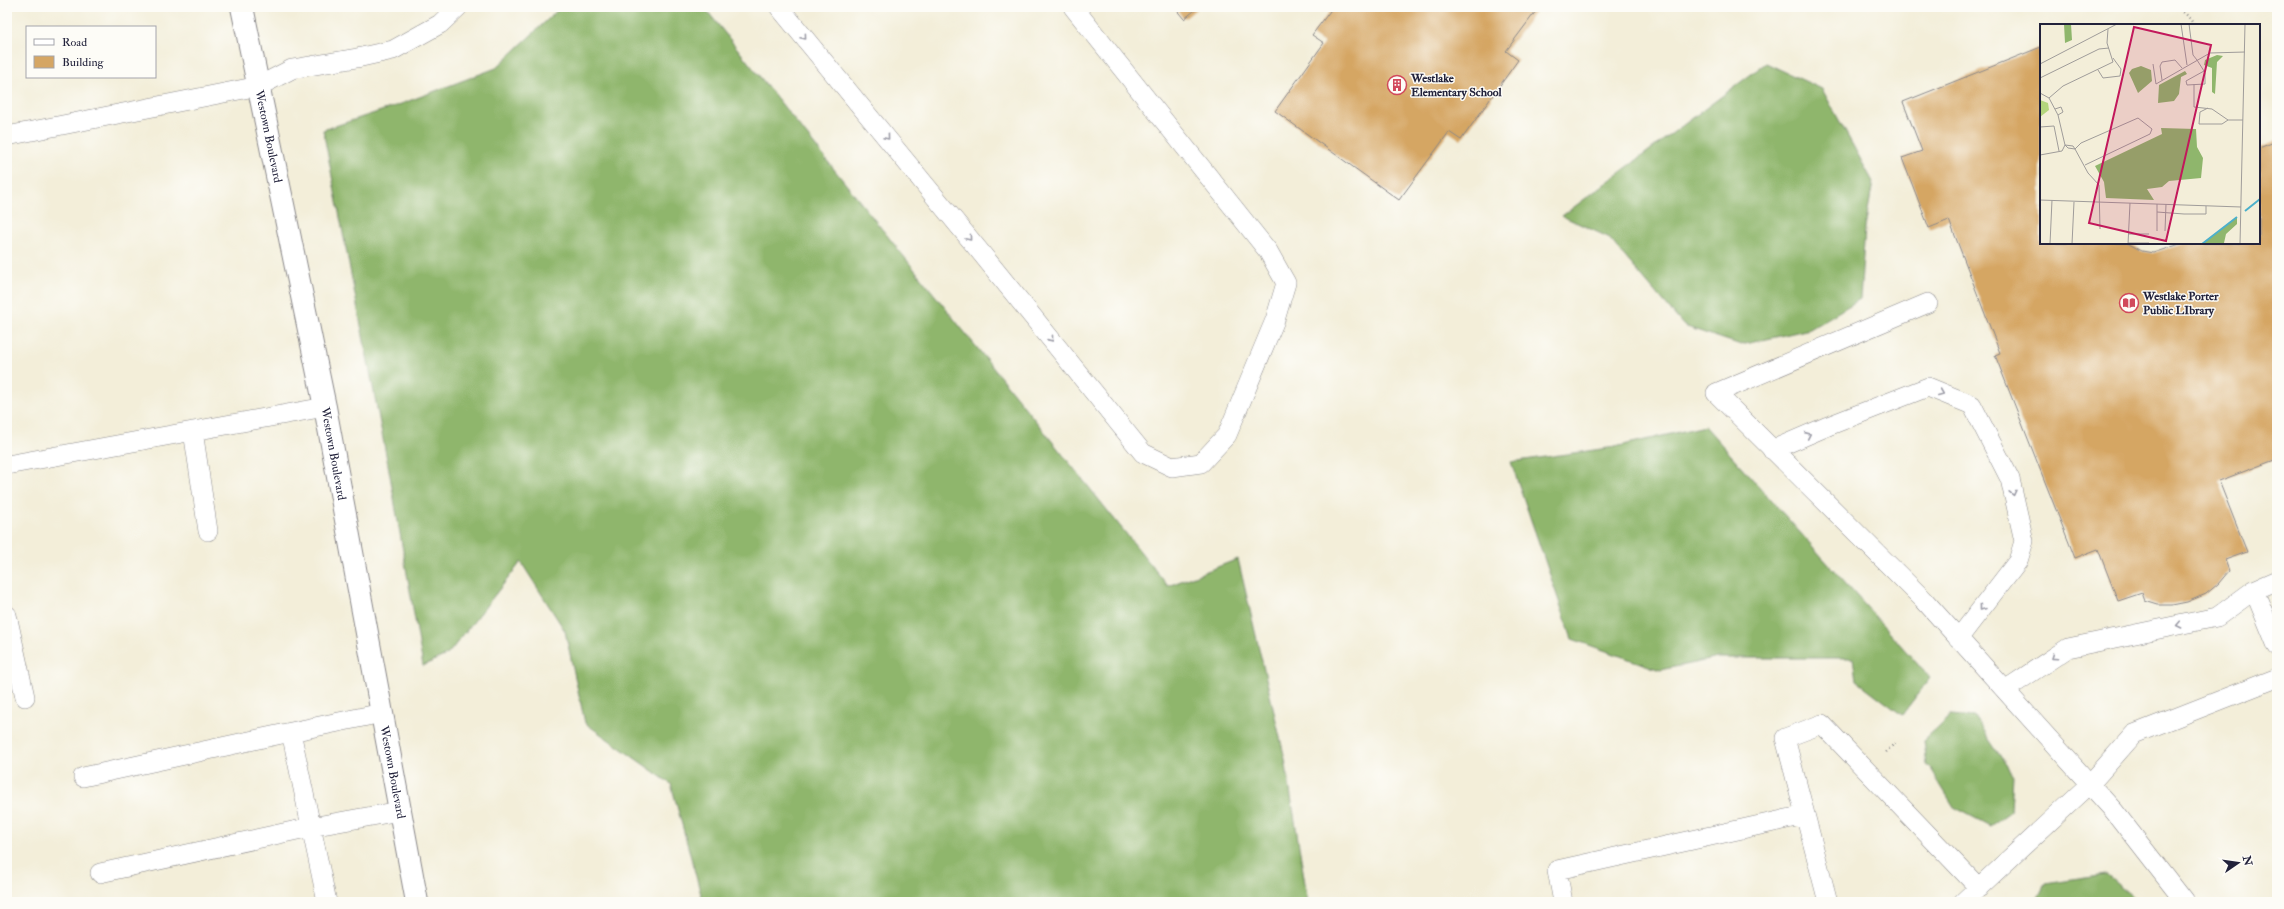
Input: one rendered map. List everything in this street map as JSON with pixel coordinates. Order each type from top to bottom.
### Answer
[{"type":"street","name":"Westown Boulevard","points":[[242,7],[325,407],[418,902]]},
{"type":"lane","points":[[7,136],[259,86],[292,69],[357,58],[393,50],[440,24],[458,7]]},
{"type":"lane","points":[[779,7],[1143,453],[1172,467],[1201,463],[1227,435],[1275,320],[1286,283],[1268,251],[1073,7]]},
{"type":"lane","points":[[1928,303],[1716,393],[1924,600],[2090,784],[2185,902]]},
{"type":"lane","points":[[1772,450],[1828,426],[1928,387],[1972,405],[2010,479],[2024,540],[2018,561],[1958,639]]},
{"type":"lane","points":[[7,465],[325,407]]},
{"type":"lane","points":[[193,431],[208,531]]},
{"type":"lane","points":[[2005,690],[2068,648],[2217,617],[2254,590],[2277,580]]},
{"type":"lane","points":[[2254,590],[2277,646]]},
{"type":"lane","points":[[7,615],[25,697]]},
{"type":"lane","points":[[1963,902],[2090,784],[2134,734],[2277,678]]},
{"type":"lane","points":[[83,777],[382,713]]},
{"type":"lane","points":[[1828,902],[1785,738],[1822,724],[1979,888]]},
{"type":"lane","points":[[291,732],[327,902]]},
{"type":"lane","points":[[100,873],[311,827],[400,811]]},
{"type":"lane","points":[[1563,902],[1557,870],[1805,815]]},
{"type":"path","points":[[2177,7],[2188,16],[2193,24]]},
{"type":"path","points":[[2276,741],[2277,748]]},
{"type":"green space","points":[[561,7],[704,7],[1168,586],[1238,559],[1285,759],[1308,902],[703,902],[671,784],[585,723],[565,631],[521,562],[448,654],[423,666],[389,470],[323,130],[393,107],[496,68]]},
{"type":"green space","points":[[1766,63],[1822,89],[1873,182],[1865,228],[1860,299],[1810,329],[1741,345],[1684,326],[1608,237],[1562,216]]},
{"type":"green space","points":[[1705,426],[1930,678],[1902,715],[1856,680],[1853,658],[1718,658],[1660,670],[1572,639],[1511,462],[1615,447]]},
{"type":"green space","points":[[1951,715],[1974,717],[2013,775],[2011,811],[1990,826],[1954,807],[1930,768],[1926,765],[1923,741]]},
{"type":"green space","points":[[2106,875],[2139,902],[2036,902],[2045,884]]},
{"type":"building","points":[[1174,7],[1199,7],[1184,19]]},
{"type":"building","name":"Westlake Elementary School","points":[[1333,7],[1539,7],[1506,51],[1518,60],[1461,140],[1449,132],[1399,200],[1275,111],[1324,43],[1312,35]]},
{"type":"building","name":"Westlake Porter Public LIbrary","points":[[2040,47],[2040,244],[2129,244],[2142,251],[2153,253],[2180,244],[2260,244],[2260,148],[2277,141],[2277,459],[2219,481],[2247,552],[2225,560],[2229,571],[2218,584],[2206,594],[2187,602],[2172,605],[2158,605],[2145,601],[2142,593],[2118,601],[2098,549],[2075,558],[1995,355],[2000,353],[1949,220],[1929,228],[1902,158],[1922,151],[1903,102]]},
{"type":"place","name":"Westlake Elementary School","points":[[1397,85]]},
{"type":"place","name":"Westlake Porter Public LIbrary","points":[[2129,303]]}]
